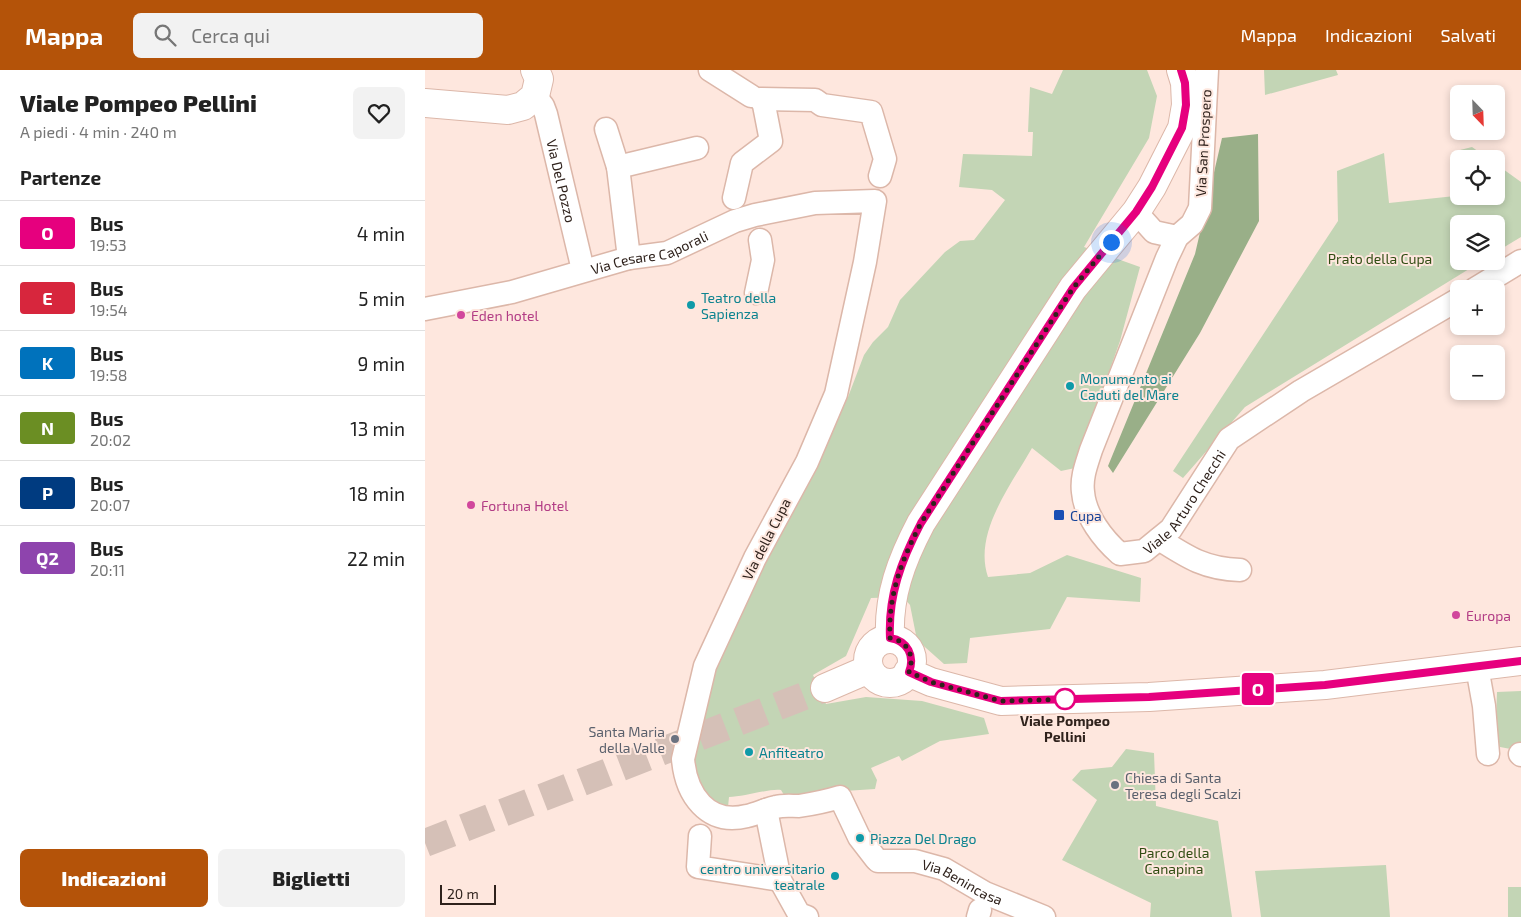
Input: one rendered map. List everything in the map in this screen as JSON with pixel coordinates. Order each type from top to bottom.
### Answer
[{"type":"street","points":[[710,70],[758,99],[815,100],[822,105],[871,112],[885,159],[880,176]]},
{"type":"street","points":[[1166,70],[1170,87],[1168,118],[1137,191],[1136,212],[1154,232],[1177,237]]},
{"type":"street","points":[[890,638],[889,616],[903,559],[921,523],[1073,288],[1136,212],[1152,187],[1182,128],[1186,105],[1185,83],[1181,70]]},
{"type":"street","name":"Via San Prospero","points":[[1177,237],[1193,224],[1200,208],[1207,70]]},
{"type":"street","points":[[425,103],[508,110],[523,106],[535,83]]},
{"type":"street","name":"Via Del Pozzo","points":[[535,83],[546,114],[583,270]]},
{"type":"street","points":[[742,210],[742,163],[771,141],[758,99]]},
{"type":"street","points":[[606,129],[618,167],[629,258]]},
{"type":"street","points":[[618,167],[697,148]]},
{"type":"street","name":"Via Cesare Caporali","points":[[425,309],[511,292],[629,258],[667,253],[742,210],[815,203],[875,201]]},
{"type":"street","name":"Via della Cupa","points":[[702,822],[684,772],[683,759],[705,666],[755,558],[807,462],[837,394],[865,262],[875,201]]},
{"type":"street","name":"Viale Arturo Checchi","points":[[1177,237],[1091,450],[1084,475],[1083,491],[1087,508],[1105,541],[1120,554],[1144,551],[1171,529],[1229,439],[1301,390],[1450,304]]},
{"type":"street","points":[[756,293],[763,260],[760,240]]},
{"type":"street","points":[[1490,280],[1521,261]]},
{"type":"street","points":[[1159,539],[1193,561],[1229,570],[1240,570]]},
{"type":"street","points":[[890,638],[896,639],[907,647],[912,659],[909,672],[898,681],[884,682],[878,680],[869,669],[868,655],[876,643],[890,638]]},
{"type":"street","points":[[909,672],[931,682],[1001,701],[1149,697],[1325,685],[1521,661]]},
{"type":"street","points":[[1477,667],[1484,706],[1488,754]]},
{"type":"street","points":[[825,688],[869,669]]},
{"type":"street","name":"Via Benincasa","points":[[766,810],[777,806],[799,806],[840,797],[859,837],[877,860],[915,861],[944,869],[981,905],[1044,917]]},
{"type":"street","points":[[780,880],[698,867],[702,822],[731,817],[745,817],[766,810],[780,880],[799,914],[807,917]]},
{"type":"green space","points":[[1063,70],[1147,70],[1157,96],[1149,138],[1084,247],[1140,267],[1120,341],[1075,468],[1061,471],[1032,448],[997,510],[986,543],[985,560],[988,577],[1030,573],[1067,555],[1141,578],[1140,602],[1067,597],[1050,629],[970,638],[967,663],[944,664],[917,640],[910,605],[903,597],[871,598],[846,656],[813,675],[826,704],[866,697],[922,701],[984,718],[989,734],[940,741],[902,761],[899,756],[871,768],[877,780],[875,789],[784,795],[781,790],[764,791],[729,797],[728,807],[718,803],[702,790],[691,766],[713,666],[848,397],[864,355],[873,342],[888,327],[900,300],[945,252],[960,241],[974,240],[1005,200],[992,190],[959,187],[963,154],[1032,156],[1033,132],[1028,132],[1030,87],[1052,94]]},
{"type":"green space","points":[[1264,70],[1336,70],[1338,75],[1265,95]]},
{"type":"green space","points":[[1258,134],[1259,221],[1200,333],[1113,473],[1108,466],[1195,254],[1222,138]]},
{"type":"green space","points":[[1472,147],[1476,150],[1460,150]]},
{"type":"green space","name":"Prato della Cupa","points":[[1384,153],[1389,203],[1450,197],[1450,205],[1505,205],[1505,170],[1521,182],[1521,237],[1505,247],[1505,215],[1450,215],[1450,270],[1467,270],[1245,407],[1183,478],[1173,471],[1338,221],[1337,171]]},
{"type":"green space","points":[[1521,691],[1521,751],[1495,746],[1497,692]]},
{"type":"green space","name":"Parco della Canapina","points":[[1126,749],[1154,753],[1156,806],[1218,821],[1232,917],[1150,917],[1151,903],[1062,860],[1097,800],[1072,780],[1081,770],[1112,767]]},
{"type":"green space","points":[[1386,865],[1390,917],[1261,917],[1255,871]]},
{"type":"green space","points":[[1508,887],[1521,887],[1521,917],[1508,917]]},
{"type":"tunnel","points":[[425,843],[825,688]]},
{"type":"bus line","name":"O","points":[[1181,70],[1185,83],[1186,105],[1182,128],[1152,187],[1136,212],[1073,288],[921,523],[903,559],[889,616],[890,638],[902,642],[907,647],[912,659],[909,672],[931,682],[1001,701],[1149,697],[1325,685],[1521,661]]},
{"type":"place","name":"Teatro della Sapienza","points":[[691,305]]},
{"type":"place","name":"Eden hotel","points":[[461,315]]},
{"type":"place","name":"Monumento ai Caduti del Mare","points":[[1070,386]]},
{"type":"place","name":"Fortuna Hotel","points":[[471,505]]},
{"type":"place","name":"Cupa","points":[[1059,515]]},
{"type":"place","name":"Europa","points":[[1456,615]]},
{"type":"place","name":"Viale Pompeo Pellini","points":[[1065,699]]},
{"type":"place","name":"Santa Maria della Valle","points":[[675,739]]},
{"type":"place","name":"Anfiteatro","points":[[749,752]]},
{"type":"place","name":"Chiesa di Santa Teresa degli Scalzi","points":[[1115,785]]},
{"type":"place","name":"Piazza Del Drago","points":[[860,838]]},
{"type":"place","name":"centro universitario teatrale","points":[[835,876]]},
{"type":"route","points":[[1065,699],[1070,699],[1001,701],[931,682],[909,672],[912,659],[910,653],[902,642],[890,638],[889,616],[903,559],[921,523],[1073,288],[1111,242]]}]
